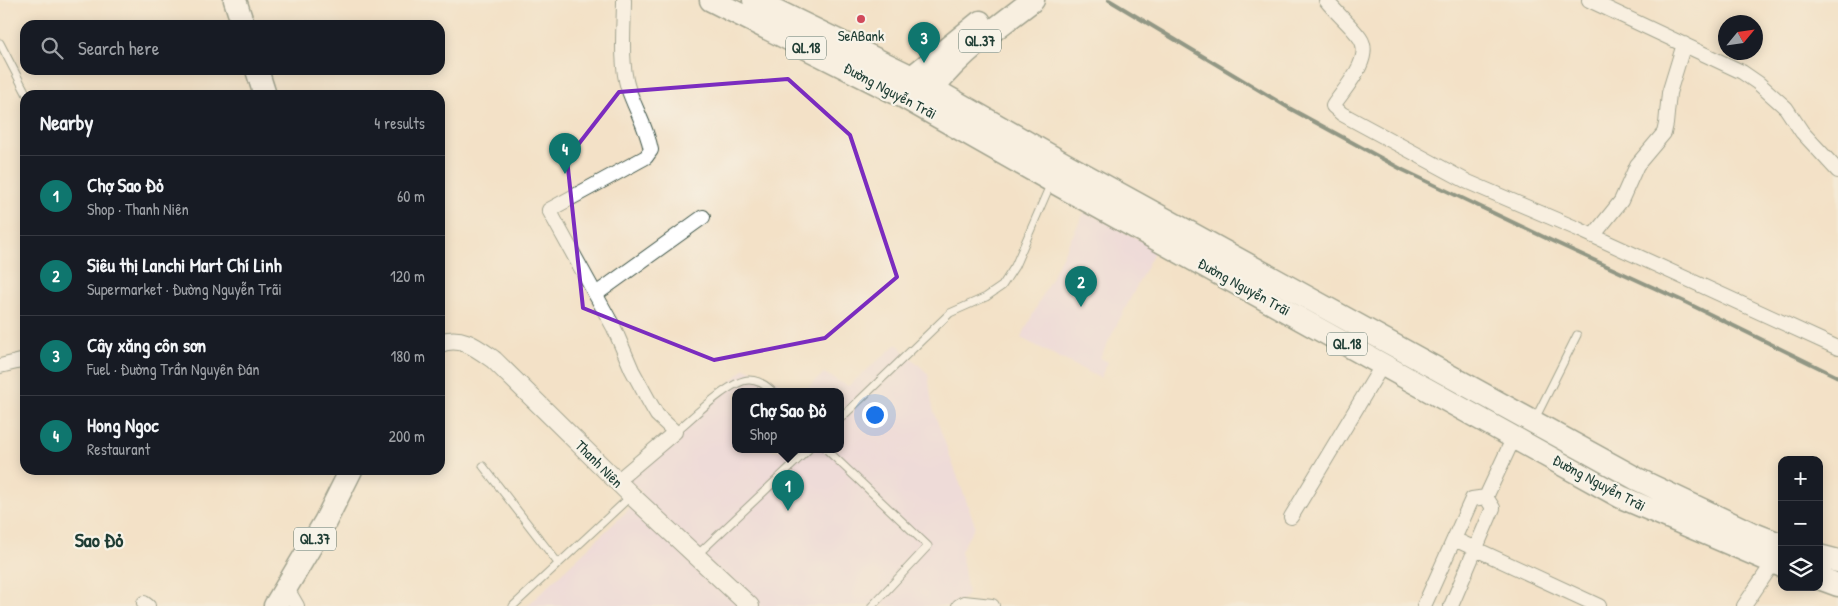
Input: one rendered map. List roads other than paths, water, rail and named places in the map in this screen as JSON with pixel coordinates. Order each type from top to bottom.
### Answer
[{"type":"highway","points":[[236,0],[242,20]]},
{"type":"highway","name":"Đường Nguyễn Trãi","points":[[711,0],[917,92]]},
{"type":"highway","name":"Đường Nguyễn Trãi","points":[[754,0],[1057,172],[1383,364],[1621,497],[1778,555]]},
{"type":"highway","name":"QL.37","points":[[917,92],[972,28],[1010,0]]},
{"type":"highway","name":"QL.37","points":[[917,92],[1033,0]]},
{"type":"highway","points":[[259,75],[263,90]]},
{"type":"highway","name":"Đường Nguyễn Trãi","points":[[1057,172],[1534,422],[1637,479],[1751,533],[1778,554]]},
{"type":"highway","name":"QL.37","points":[[286,600],[348,475]]},
{"type":"highway","points":[[1823,557],[1838,561]]},
{"type":"highway","points":[[1823,579],[1838,585]]},
{"type":"street","points":[[617,481],[675,432],[657,415],[650,403],[632,370],[614,328],[549,210],[646,156],[651,150],[649,139],[627,87],[624,65],[624,0]]},
{"type":"street","points":[[1326,0],[1360,38],[1364,48],[1362,62],[1333,106],[1338,110],[1468,182],[1593,236],[1838,348]]},
{"type":"street","points":[[1589,0],[1742,72],[1758,83],[1786,108],[1802,132],[1838,171]]},
{"type":"street","points":[[1593,236],[1621,201],[1637,165],[1664,133],[1669,93],[1684,44]]},
{"type":"street","points":[[596,294],[703,217]]},
{"type":"street","name":"Thanh Niên","points":[[445,341],[469,342],[494,360],[632,496],[750,606]]},
{"type":"street","points":[[0,366],[20,361]]},
{"type":"street","points":[[1291,517],[1383,364]]},
{"type":"street","points":[[1486,497],[1514,437]]},
{"type":"street","points":[[1424,606],[1472,499],[1486,497]]},
{"type":"street","points":[[1451,606],[1493,508],[1486,497]]},
{"type":"street","points":[[1454,539],[1599,606]]},
{"type":"street","points":[[1744,606],[1778,559]]},
{"type":"street","points":[[959,606],[964,603],[992,606]]},
{"type":"lane","points":[[0,43],[25,90]]},
{"type":"lane","points":[[844,415],[950,313],[986,297],[1002,286],[1014,266],[1057,172]]},
{"type":"lane","points":[[1534,422],[1576,335]]},
{"type":"lane","points":[[675,432],[732,386],[749,380],[767,385],[770,388]]},
{"type":"lane","points":[[696,556],[805,453]]},
{"type":"lane","points":[[830,453],[928,546],[872,606]]},
{"type":"lane","points":[[483,466],[558,563]]},
{"type":"lane","points":[[513,606],[632,496]]},
{"type":"railway","points":[[1109,0],[1289,108],[1403,170],[1685,302],[1838,377]]},
{"type":"place","name":"SeABank","points":[[861,19]]},
{"type":"place","name":"Cây xăng côn sơn","points":[[924,63]]},
{"type":"place","name":"Hong Ngoc","points":[[565,174]]},
{"type":"place","name":"Siêu thị Lanchi Mart Chí Linh","points":[[1081,307]]},
{"type":"place","name":"Chợ Sao Đỏ","points":[[788,511]]},
{"type":"district","name":"Sao Đỏ","points":[[99,540]]}]
